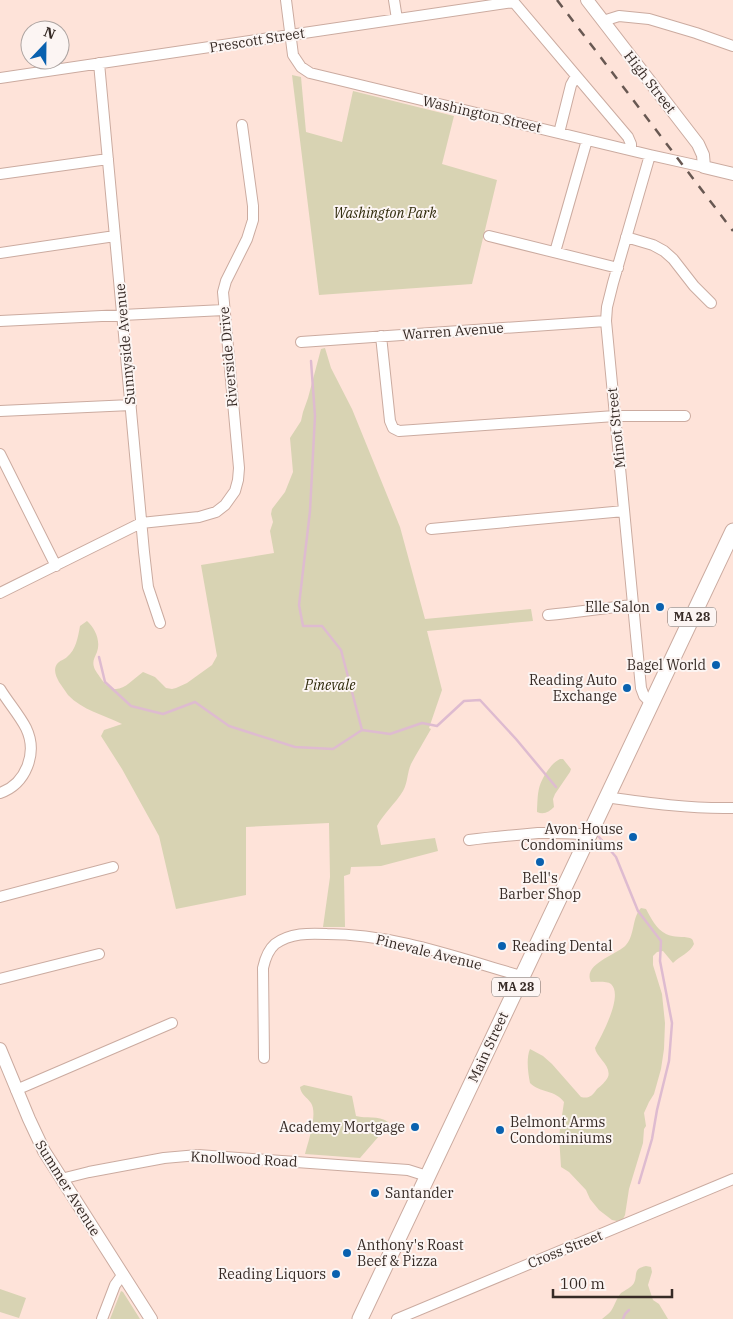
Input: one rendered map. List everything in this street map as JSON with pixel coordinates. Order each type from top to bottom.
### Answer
[{"type":"main road","name":"Main Street","points":[[360,1319],[733,531]]},
{"type":"street","name":"Washington Street","points":[[286,0],[292,51],[295,60],[301,67],[310,72],[650,156],[733,174]]},
{"type":"street","points":[[394,0],[397,19]]},
{"type":"street","name":"High Street","points":[[587,0],[698,144],[703,155],[704,167]]},
{"type":"street","name":"Prescott Street","points":[[0,78],[512,1]]},
{"type":"street","points":[[512,1],[629,138],[631,150]]},
{"type":"street","points":[[603,20],[619,16],[649,19],[696,32],[733,46]]},
{"type":"street","name":"Sunnyside Avenue","points":[[99,63],[141,523],[148,587],[160,624]]},
{"type":"street","points":[[559,133],[568,95],[576,76]]},
{"type":"street","name":"Riverside Drive","points":[[141,523],[199,517],[210,514],[225,505],[235,491],[238,480],[239,468],[223,288],[247,239],[253,220],[253,206],[242,125]]},
{"type":"street","points":[[555,252],[586,140]]},
{"type":"street","name":"Minot Street","points":[[650,156],[607,307],[606,321],[641,688],[644,696],[651,703]]},
{"type":"street","points":[[0,174],[108,159]]},
{"type":"street","points":[[0,253],[115,236]]},
{"type":"street","points":[[489,236],[618,268]]},
{"type":"street","points":[[626,237],[653,245],[667,253],[694,286],[711,303]]},
{"type":"street","points":[[0,321],[224,310]]},
{"type":"street","name":"Warren Avenue","points":[[301,342],[606,321]]},
{"type":"street","points":[[381,336],[390,421],[394,428],[402,431],[615,416],[685,416]]},
{"type":"street","points":[[0,411],[131,405]]},
{"type":"street","points":[[0,454],[56,566]]},
{"type":"street","points":[[431,529],[624,511]]},
{"type":"street","points":[[0,593],[141,523]]},
{"type":"street","points":[[548,615],[633,605]]},
{"type":"street","points":[[0,689],[26,729],[30,739],[31,751],[29,762],[23,775],[14,786],[0,793]]},
{"type":"street","points":[[606,797],[686,806],[733,808]]},
{"type":"street","points":[[468,840],[545,833],[572,832],[588,835]]},
{"type":"street","points":[[0,897],[113,867]]},
{"type":"street","name":"Pinevale Avenue","points":[[264,1058],[263,968],[266,958],[276,943],[291,936],[332,934],[387,939],[521,976]]},
{"type":"street","points":[[0,979],[99,954]]},
{"type":"street","points":[[16,1090],[172,1023]]},
{"type":"street","name":"Summer Avenue","points":[[0,1049],[37,1137],[62,1180],[151,1319]]},
{"type":"street","name":"Knollwood Road","points":[[62,1180],[89,1172],[164,1158],[198,1155],[408,1170],[427,1176]]},
{"type":"street","name":"Cross Street","points":[[397,1319],[733,1178]]},
{"type":"street","points":[[102,1319],[115,1285],[122,1274]]},
{"type":"green space","name":"Washington Park","points":[[292,75],[301,77],[306,132],[342,142],[353,91],[454,116],[442,164],[497,180],[472,284],[319,295]]},
{"type":"green space","name":"Pinevale","points":[[325,348],[331,368],[352,409],[400,527],[425,619],[531,609],[533,621],[427,631],[442,690],[429,728],[431,729],[411,764],[405,788],[377,826],[381,845],[435,838],[438,851],[381,866],[351,867],[350,874],[344,876],[345,927],[323,927],[330,877],[329,823],[246,827],[246,895],[176,909],[159,836],[122,769],[101,736],[104,730],[122,724],[80,705],[68,695],[59,682],[55,668],[58,663],[73,651],[80,626],[87,621],[95,631],[98,639],[94,668],[107,686],[113,689],[123,687],[143,672],[155,677],[166,688],[172,689],[187,683],[212,665],[217,656],[201,565],[274,553],[270,531],[273,522],[272,509],[285,492],[293,472],[290,438],[301,421],[321,349]]},
{"type":"green space","points":[[563,759],[571,769],[570,772],[555,794],[553,799],[554,807],[546,812],[537,812],[540,785],[544,776],[555,762]]},
{"type":"green space","points":[[641,908],[646,909],[662,932],[672,936],[690,938],[694,944],[673,963],[663,951],[657,952],[653,956],[653,965],[662,994],[665,1023],[664,1049],[654,1094],[644,1113],[646,1126],[643,1143],[629,1189],[625,1215],[623,1219],[617,1221],[612,1220],[599,1210],[590,1199],[586,1190],[569,1172],[561,1167],[559,1136],[564,1102],[557,1095],[530,1083],[528,1057],[530,1049],[543,1056],[581,1097],[586,1098],[590,1096],[606,1080],[609,1073],[608,1069],[595,1048],[610,1016],[615,997],[611,984],[591,982],[591,970],[626,945],[631,936],[636,916]]},
{"type":"green space","points":[[304,1085],[352,1096],[356,1116],[384,1120],[388,1122],[386,1128],[360,1158],[305,1154],[312,1128],[313,1108],[301,1090],[300,1087]]},
{"type":"green space","points":[[646,1266],[651,1267],[652,1272],[648,1285],[653,1300],[659,1304],[668,1319],[602,1319],[611,1311],[621,1293],[633,1285],[637,1271]]},
{"type":"green space","points":[[0,1289],[26,1298],[19,1318],[0,1312]]},
{"type":"green space","points":[[121,1291],[123,1292],[140,1319],[110,1319]]},
{"type":"waterway","points":[[311,361],[315,416],[310,511],[299,605],[303,626],[322,626],[341,650],[362,730],[390,734],[422,723],[437,726],[464,701],[480,700],[556,787]]},
{"type":"waterway","points":[[99,657],[105,682],[131,706],[163,714],[195,702],[229,726],[295,747],[333,749],[362,730]]},
{"type":"waterway","points":[[599,837],[616,857],[638,911],[661,941],[660,961],[672,1023],[669,1061],[652,1139],[639,1183]]},
{"type":"waterway","points":[[623,1319],[629,1310]]},
{"type":"railway","points":[[557,0],[733,231]]},
{"type":"place","name":"Elle Salon","points":[[660,607]]},
{"type":"place","name":"Bagel World","points":[[716,665]]},
{"type":"place","name":"Reading Auto Exchange","points":[[627,688]]},
{"type":"place","name":"Avon House Condominiums","points":[[633,837]]},
{"type":"place","name":"Bell's Barber Shop","points":[[540,862]]},
{"type":"place","name":"Reading Dental","points":[[502,946]]},
{"type":"place","name":"Academy Mortgage","points":[[415,1127]]},
{"type":"place","name":"Belmont Arms Condominiums","points":[[500,1130]]},
{"type":"place","name":"Santander","points":[[375,1193]]},
{"type":"place","name":"Anthony's Roast Beef & Pizza","points":[[347,1253]]},
{"type":"place","name":"Reading Liquors","points":[[336,1274]]}]
